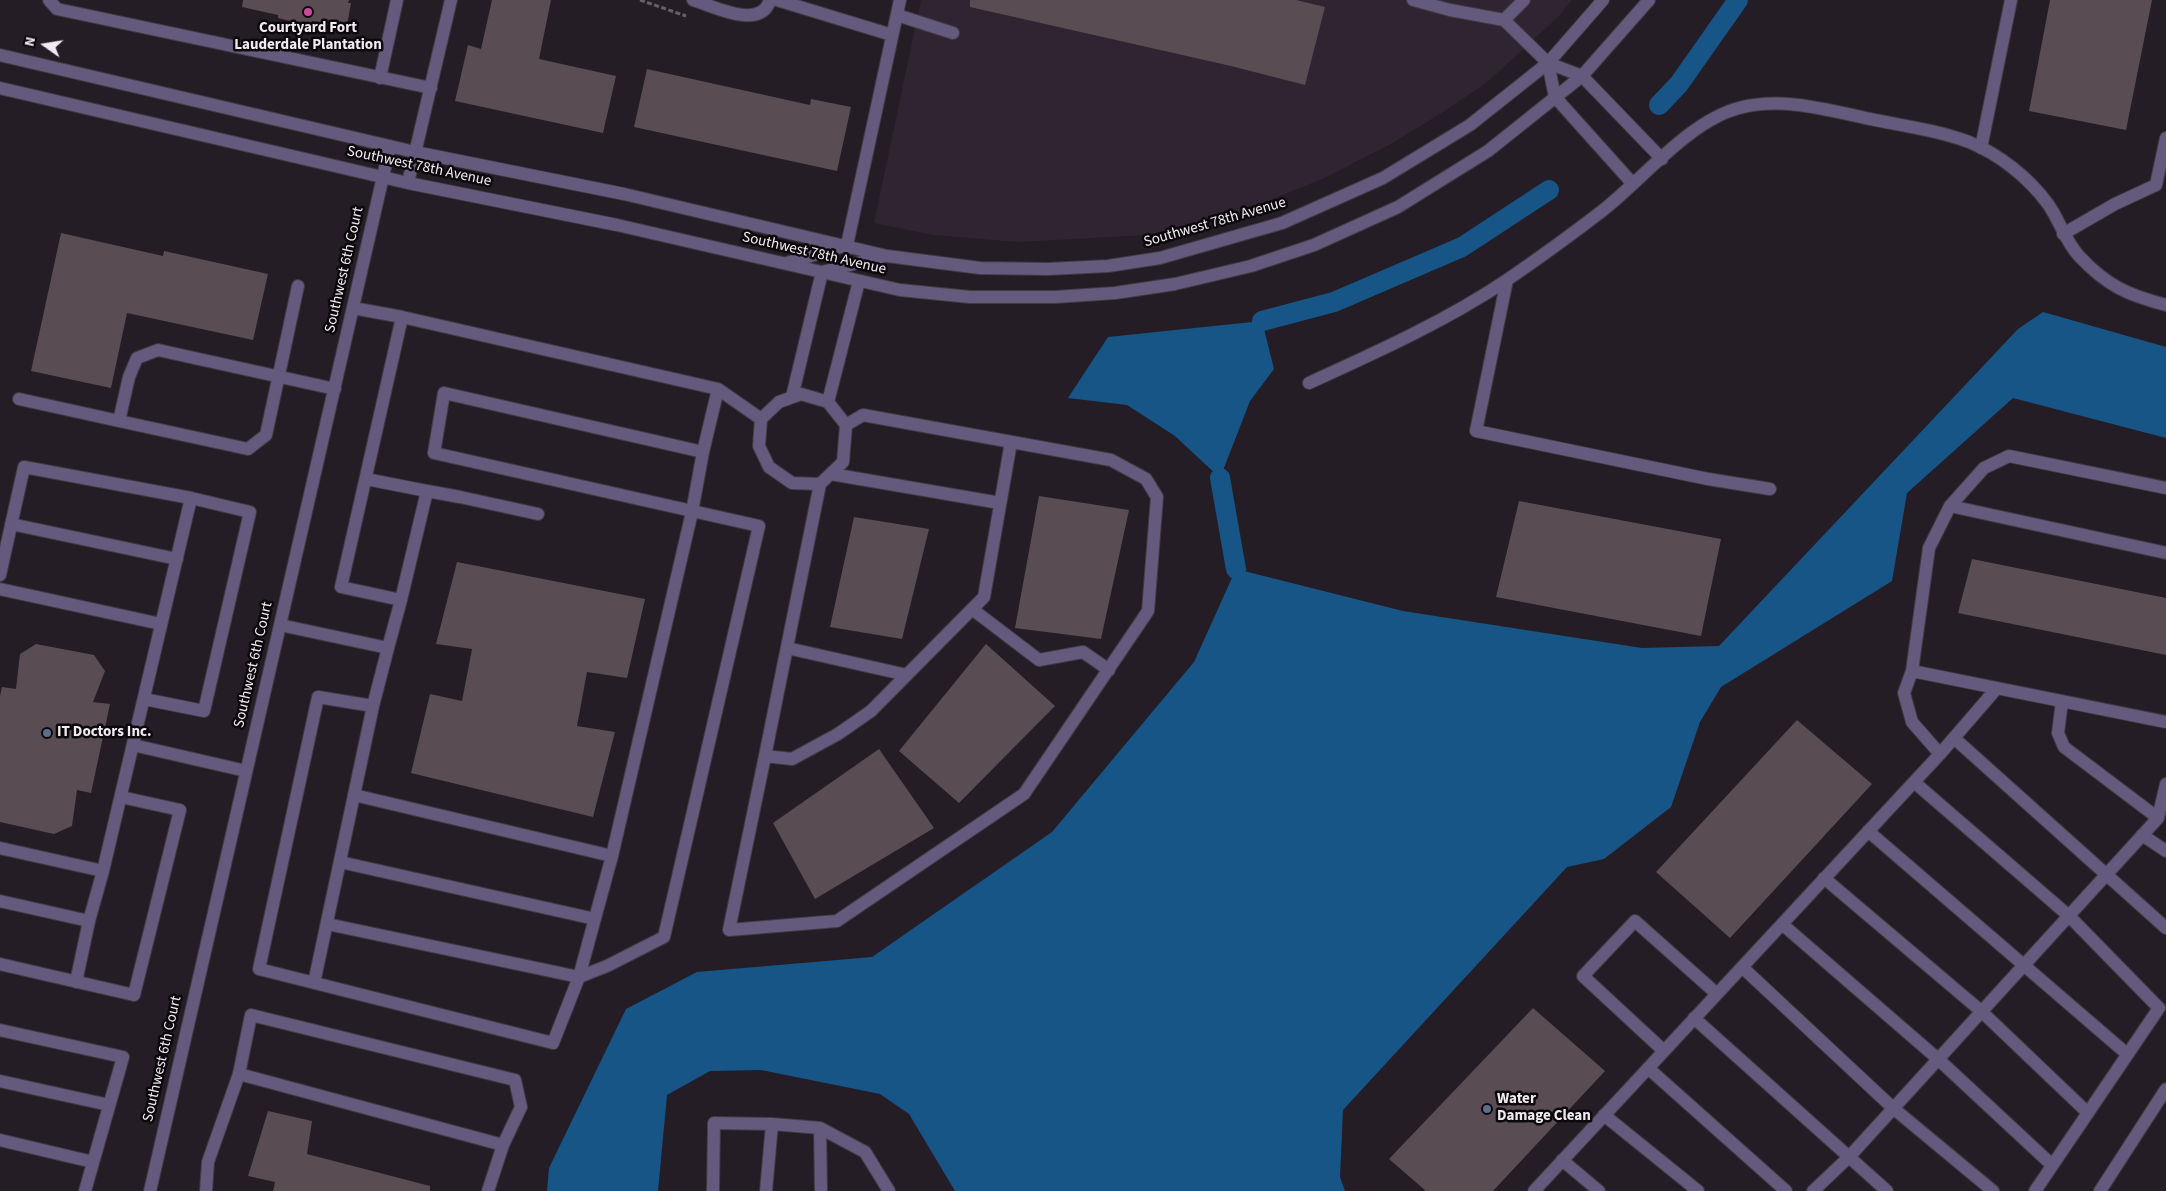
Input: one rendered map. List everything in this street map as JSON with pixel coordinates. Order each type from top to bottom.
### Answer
[{"type":"street","points":[[49,0],[57,9],[431,88]]},
{"type":"street","points":[[380,78],[397,0]]},
{"type":"street","points":[[408,183],[451,0]]},
{"type":"street","points":[[693,0],[746,16],[756,16],[766,8],[770,0]]},
{"type":"street","points":[[777,0],[892,35]]},
{"type":"street","points":[[784,264],[847,245],[900,0]]},
{"type":"street","points":[[1413,0],[1450,10],[1504,20],[1548,63],[1582,76],[1662,159]]},
{"type":"street","points":[[1504,20],[1524,0]]},
{"type":"street","name":"Southwest 78th Avenue","points":[[0,55],[415,152],[624,194],[847,245],[887,256],[980,268],[1048,269],[1108,266],[1160,258],[1273,226],[1383,178],[1470,125],[1548,63],[1603,0]]},
{"type":"street","name":"Southwest 78th Avenue","points":[[0,88],[408,183],[617,225],[900,290],[970,297],[1055,297],[1115,293],[1175,284],[1251,266],[1314,245],[1398,207],[1488,151],[1582,76],[1649,0]]},
{"type":"street","points":[[1981,148],[2011,0]]},
{"type":"street","points":[[897,15],[953,33]]},
{"type":"street","points":[[1548,63],[1555,97],[1633,184]]},
{"type":"street","points":[[1309,383],[1453,313],[1507,280],[1602,210],[1686,138],[1711,120],[1737,108],[1762,104],[1800,105],[1921,129],[1939,133],[1981,148],[2006,163],[2029,182],[2049,206],[2063,234],[2078,256],[2107,282],[2133,297],[2166,305]]},
{"type":"street","points":[[2063,234],[2115,204],[2156,185],[2166,138]]},
{"type":"street","name":"Southwest 6th Court","points":[[150,1191],[390,146]]},
{"type":"street","points":[[792,397],[822,272],[887,256]]},
{"type":"street","points":[[1507,280],[1476,431],[1708,479],[1770,489]]},
{"type":"street","points":[[828,402],[859,281]]},
{"type":"street","points":[[19,399],[248,449],[266,435],[298,286]]},
{"type":"street","points":[[354,308],[402,317],[718,389],[761,420]]},
{"type":"street","points":[[401,600],[341,587],[402,317]]},
{"type":"street","points":[[119,422],[129,377],[137,358],[158,350],[335,389]]},
{"type":"street","points":[[372,706],[318,697],[259,969],[553,1042],[579,977],[612,856],[692,512],[703,452],[718,389]]},
{"type":"street","points":[[327,924],[579,977],[607,966],[664,937],[759,526],[434,453],[444,393],[703,452]]},
{"type":"street","points":[[820,484],[792,483],[769,467],[759,446],[761,420],[779,402],[801,394],[828,402],[846,425],[843,462],[820,484],[728,930],[837,922],[1024,794],[1148,610],[1157,497],[1146,479],[1111,460],[863,415],[846,425]]},
{"type":"street","points":[[765,756],[792,759],[838,734],[871,711],[984,597],[1011,442]]},
{"type":"street","points":[[1940,754],[1912,722],[1904,692],[1912,670],[1929,548],[1950,506],[1984,468],[2009,456],[2166,488]]},
{"type":"street","points":[[0,575],[24,467],[191,498],[250,512],[204,711],[144,699]]},
{"type":"street","points":[[831,474],[1000,503]]},
{"type":"street","points":[[366,478],[538,514]]},
{"type":"street","points":[[314,983],[372,706],[401,600],[427,491]]},
{"type":"street","points":[[76,982],[191,498]]},
{"type":"street","points":[[1950,506],[2166,553]]},
{"type":"street","points":[[11,524],[177,559]]},
{"type":"street","points":[[0,589],[161,624]]},
{"type":"street","points":[[972,609],[1039,660],[1083,652],[1108,670]]},
{"type":"street","points":[[280,625],[388,648]]},
{"type":"street","points":[[787,648],[907,675]]},
{"type":"street","points":[[1912,670],[2166,722]]},
{"type":"street","points":[[1534,1191],[1940,754],[1996,688]]},
{"type":"street","points":[[2062,701],[2058,733],[2064,747],[2158,818]]},
{"type":"street","points":[[1954,738],[2166,928]]},
{"type":"street","points":[[133,745],[246,771]]},
{"type":"street","points":[[1914,782],[2069,916],[2158,1008],[2035,1191]]},
{"type":"street","points":[[1813,1191],[1849,1157],[2158,818],[2166,784]]},
{"type":"street","points":[[354,795],[612,856]]},
{"type":"street","points":[[0,964],[134,995],[180,810],[121,797]]},
{"type":"street","points":[[1868,831],[2127,1054]]},
{"type":"street","points":[[2142,836],[2166,850]]},
{"type":"street","points":[[0,848],[103,871]]},
{"type":"street","points":[[340,862],[595,920]]},
{"type":"street","points":[[1824,878],[1981,1011],[2088,1113]]},
{"type":"street","points":[[0,900],[89,921]]},
{"type":"street","points":[[1664,1051],[1583,976],[1635,921],[1717,994]]},
{"type":"street","points":[[1782,924],[1938,1059],[2052,1165]]},
{"type":"street","points":[[1742,966],[1893,1108],[1993,1191]]},
{"type":"street","points":[[206,1191],[208,1162],[239,1074],[251,1015],[515,1080],[521,1107],[502,1145],[488,1191]]},
{"type":"street","points":[[1694,1018],[1887,1191]]},
{"type":"street","points":[[0,1030],[122,1058],[85,1191]]},
{"type":"street","points":[[1648,1068],[1786,1191]]},
{"type":"street","points":[[239,1074],[502,1145]]},
{"type":"street","points":[[0,1081],[109,1105]]},
{"type":"street","points":[[2100,1191],[2166,1089]]},
{"type":"street","points":[[1604,1115],[1698,1191]]},
{"type":"street","points":[[713,1191],[714,1123],[772,1124],[820,1128],[865,1152],[889,1191]]},
{"type":"street","points":[[766,1191],[772,1124]]},
{"type":"street","points":[[820,1128],[821,1191]]},
{"type":"street","points":[[0,1140],[93,1162]]},
{"type":"street","points":[[1562,1160],[1599,1191]]},
{"type":"path","points":[[640,0],[687,16]]},
{"type":"shaded area","points":[[921,0],[1572,0],[1558,17],[1486,83],[1389,145],[1322,179],[1240,212],[1147,235],[1018,242],[934,235],[874,223]]},
{"type":"water","points":[[2043,312],[2166,347],[2166,438],[2013,398],[1907,493],[1892,581],[1721,687],[1700,722],[1671,807],[1604,859],[1567,867],[1343,1110],[1340,1177],[1345,1191],[955,1191],[909,1114],[880,1094],[761,1070],[710,1071],[667,1095],[658,1191],[547,1191],[549,1168],[626,1009],[697,972],[872,957],[1052,832],[1194,662],[1236,569],[1403,611],[1642,648],[1719,646],[2018,329]]},
{"type":"water","points":[[1262,321],[1274,369],[1250,401],[1220,478],[1175,436],[1127,405],[1068,398],[1108,337]]},
{"type":"building","name":"Courtyard Fort Lauderdale Plantation","points":[[243,0],[349,0],[348,3],[351,3],[347,25],[336,23],[335,27],[312,21],[311,26],[278,18],[278,15],[242,7]]},
{"type":"building","points":[[492,0],[551,0],[539,59],[616,76],[603,133],[455,101],[468,45],[481,49]]},
{"type":"building","points":[[970,0],[1296,0],[1325,7],[1305,85],[1231,66],[970,7]]},
{"type":"building","points":[[2050,0],[2152,0],[2126,130],[2029,111]]},
{"type":"building","points":[[647,69],[810,105],[811,99],[851,107],[837,171],[634,127]]},
{"type":"building","points":[[61,233],[163,256],[164,251],[268,274],[253,340],[127,313],[111,388],[31,371]]},
{"type":"building","points":[[1039,496],[1129,510],[1101,639],[1015,628]]},
{"type":"building","points":[[1519,501],[1721,539],[1701,636],[1496,597]]},
{"type":"building","points":[[854,517],[929,529],[902,639],[830,627]]},
{"type":"building","points":[[1972,559],[2166,598],[2166,655],[1958,613]]},
{"type":"building","points":[[457,562],[645,599],[627,678],[587,672],[577,726],[615,732],[593,817],[411,773],[430,694],[462,701],[472,649],[436,644]]},
{"type":"building","points":[[36,644],[94,655],[105,671],[93,702],[110,704],[91,793],[77,790],[72,826],[54,834],[0,822],[0,696],[2,687],[16,689],[20,654]]},
{"type":"building","points":[[986,644],[1055,706],[959,803],[899,751]]},
{"type":"building","points":[[1797,720],[1872,784],[1730,938],[1656,872]]},
{"type":"building","points":[[879,749],[934,828],[815,899],[773,823]]},
{"type":"building","points":[[1533,1008],[1605,1071],[1493,1191],[1426,1191],[1389,1159]]},
{"type":"building","points":[[268,1111],[312,1121],[307,1154],[430,1186],[430,1191],[273,1191],[275,1182],[248,1176]]},
{"type":"waterway","points":[[1659,105],[1679,84],[1738,0]]},
{"type":"waterway","points":[[1262,321],[1334,302],[1462,247],[1549,190]]},
{"type":"waterway","points":[[1220,478],[1236,569]]},
{"type":"place","name":"Courtyard Fort Lauderdale Plantation","points":[[308,12]]},
{"type":"place","name":"IT Doctors Inc.","points":[[47,733]]},
{"type":"place","name":"Water Damage Clean","points":[[1487,1109]]}]
